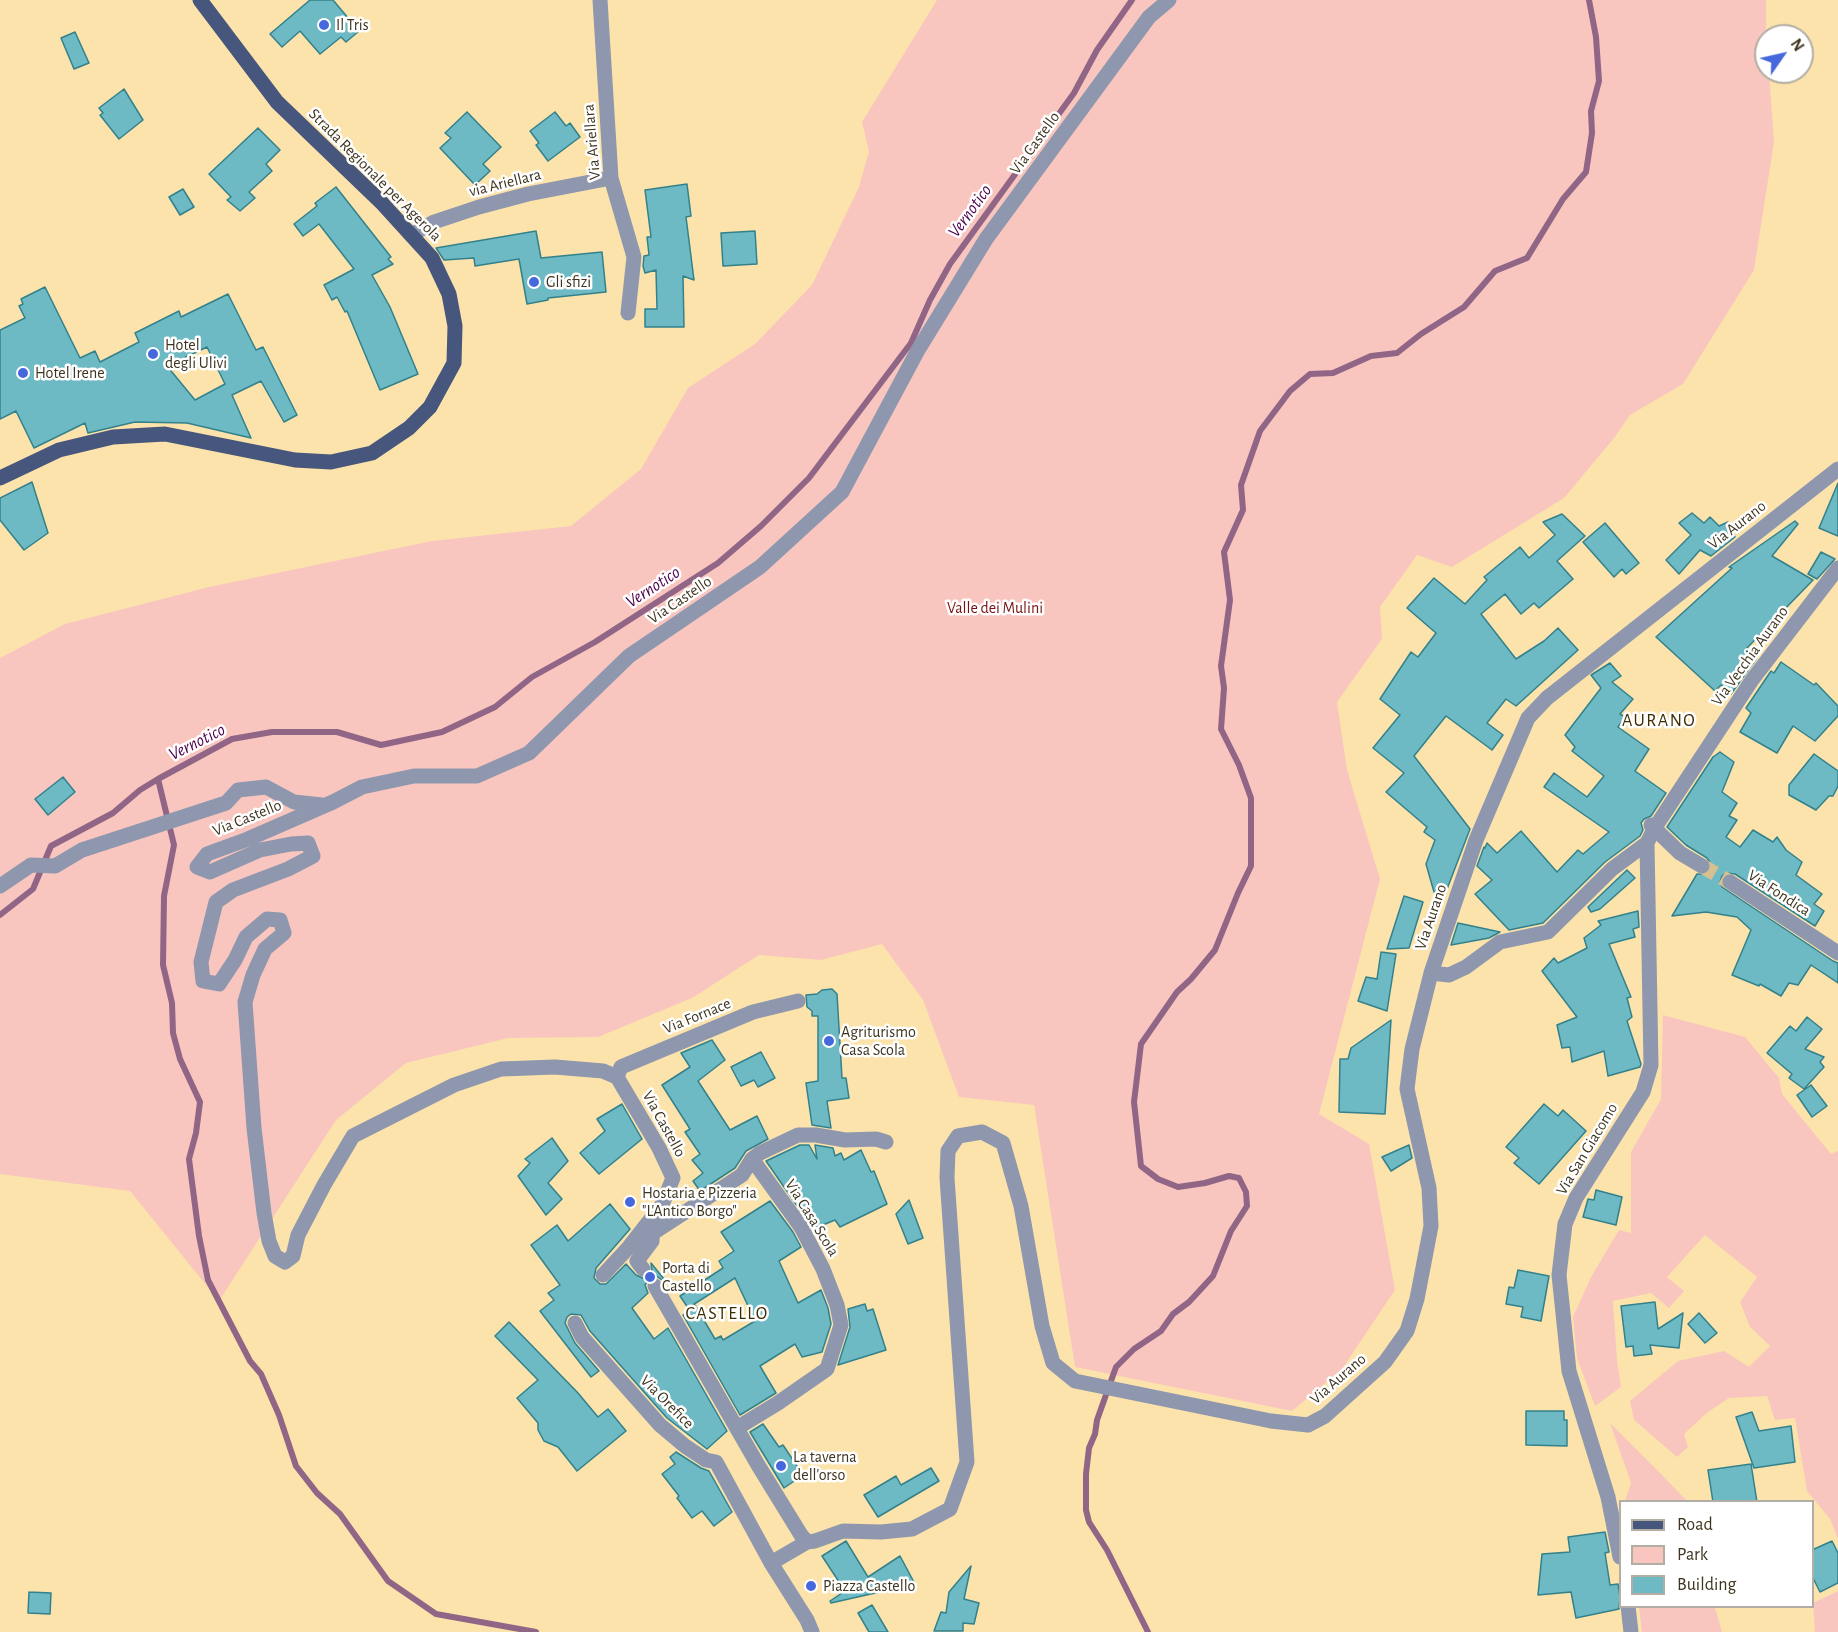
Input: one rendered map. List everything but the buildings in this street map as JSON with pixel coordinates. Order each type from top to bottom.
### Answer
[{"type":"main road","name":"Strada Regionale per Agerola","points":[[0,478],[59,450],[113,437],[165,434],[295,460],[331,462],[372,453],[409,428],[430,407],[454,363],[455,326],[449,294],[432,258],[381,202],[277,102],[200,0]]},
{"type":"street","name":"Via Ariellara","points":[[600,0],[611,178],[634,257],[628,314]]},
{"type":"street","name":"Via Castello","points":[[654,1215],[662,1205],[673,1178],[659,1148],[617,1077],[603,1071],[555,1067],[501,1069],[454,1084],[352,1137],[298,1235],[293,1256],[285,1262],[275,1256],[269,1241],[254,1128],[245,1002],[253,975],[265,949],[284,933],[280,920],[267,920],[246,937],[219,984],[203,981],[201,962],[216,902],[233,890],[288,869],[313,856],[308,843],[291,844],[260,850],[210,872],[197,867],[207,854],[325,805],[362,787],[414,776],[477,776],[529,753],[629,656],[760,567],[842,492],[918,350],[986,239],[1149,17],[1169,0]]},
{"type":"street","name":"via Ariellara","points":[[411,236],[434,222],[479,207],[611,178]]},
{"type":"street","name":"Via Aurano","points":[[771,1563],[807,1542],[843,1531],[880,1532],[912,1529],[950,1509],[967,1462],[947,1178],[948,1151],[958,1137],[982,1132],[1003,1143],[1021,1206],[1042,1326],[1053,1363],[1075,1382],[1271,1421],[1308,1425],[1325,1416],[1385,1362],[1407,1331],[1417,1299],[1431,1226],[1429,1188],[1407,1089],[1412,1049],[1431,973],[1476,840],[1528,718],[1546,698],[1838,469]]},
{"type":"street","name":"Via Vecchia Aurano","points":[[1652,827],[1752,680],[1838,568]]},
{"type":"street","points":[[0,886],[31,865],[55,866],[82,850],[226,803],[238,790],[266,787],[294,802],[325,805]]},
{"type":"street","points":[[1652,827],[1680,853],[1702,866]]},
{"type":"street","name":"Via San Giacomo","points":[[1619,1552],[1608,1497],[1569,1371],[1559,1275],[1565,1224],[1576,1198],[1643,1092],[1651,1065],[1647,843],[1652,827]]},
{"type":"street","points":[[1431,973],[1449,975],[1466,967],[1500,942],[1548,932],[1612,869],[1647,843]]},
{"type":"street","name":"Via Fondica","points":[[1730,882],[1838,953]]},
{"type":"street","name":"Via Fornace","points":[[617,1077],[621,1067],[753,1012],[798,1001]]},
{"type":"street","points":[[653,1233],[742,1175],[752,1159],[760,1153],[798,1135],[816,1135],[845,1140],[868,1138],[886,1142]]},
{"type":"street","name":"Via Casa Scola","points":[[737,1428],[827,1369],[841,1326],[837,1305],[823,1269],[801,1227],[752,1159]]},
{"type":"street","points":[[643,1269],[638,1261],[652,1241],[654,1215]]},
{"type":"street","points":[[603,1275],[654,1215]]},
{"type":"street","points":[[655,1286],[737,1428],[807,1542]]},
{"type":"street","name":"Via Orefice","points":[[575,1323],[582,1337],[660,1425],[706,1460],[716,1462],[771,1563],[812,1631]]},
{"type":"street","points":[[1628,1608],[1631,1632]]},
{"type":"green space","name":"Valle dei Mulini","points":[[937,0],[1766,0],[1766,24],[1754,24],[1754,84],[1770,84],[1774,142],[1754,270],[1683,384],[1630,415],[1564,498],[1452,567],[1417,555],[1380,607],[1382,639],[1337,702],[1347,770],[1380,879],[1319,1114],[1369,1144],[1395,1290],[1342,1369],[1292,1411],[1075,1367],[1034,1105],[959,1097],[923,1000],[882,944],[821,960],[759,955],[692,998],[598,1037],[508,1038],[406,1063],[336,1120],[219,1301],[130,1191],[0,1174],[0,658],[65,624],[209,587],[432,541],[571,526],[641,469],[688,388],[755,344],[812,285],[859,187],[869,151],[862,122]]},
{"type":"green space","points":[[1663,1015],[1745,1037],[1779,1078],[1782,1094],[1831,1154],[1838,1151],[1838,1539],[1830,1519],[1807,1491],[1795,1418],[1775,1420],[1767,1396],[1729,1398],[1708,1412],[1684,1434],[1688,1447],[1677,1457],[1634,1420],[1630,1401],[1678,1361],[1724,1351],[1749,1367],[1770,1346],[1750,1327],[1740,1302],[1757,1277],[1705,1235],[1667,1277],[1684,1291],[1669,1308],[1651,1293],[1613,1301],[1621,1387],[1595,1406],[1577,1358],[1573,1317],[1591,1277],[1619,1230],[1631,1233],[1631,1152],[1661,1099]]},
{"type":"green space","points":[[1610,1423],[1686,1500],[1625,1500],[1631,1483]]},
{"type":"green space","points":[[1838,1591],[1838,1632],[1815,1632],[1814,1603]]},
{"type":"green space","points":[[1639,1608],[1715,1608],[1722,1632],[1642,1632]]},
{"type":"waterway","name":"Vernotico","points":[[0,915],[33,889],[51,846],[113,813],[140,790],[158,779],[232,739],[272,732],[337,732],[381,745],[442,732],[495,707],[532,677],[595,642],[718,563],[761,526],[809,478],[911,343],[930,300],[950,264],[1074,93],[1097,50],[1132,0]]},
{"type":"waterway","points":[[1148,1632],[1107,1550],[1089,1522],[1086,1510],[1086,1474],[1089,1448],[1116,1367],[1134,1349],[1161,1331],[1173,1314],[1189,1302],[1213,1276],[1231,1231],[1247,1206],[1246,1192],[1239,1178],[1229,1176],[1178,1187],[1158,1179],[1141,1166],[1134,1102],[1141,1044],[1177,992],[1215,950],[1251,866],[1251,798],[1239,765],[1221,729],[1224,688],[1221,666],[1230,600],[1224,552],[1243,510],[1241,485],[1260,431],[1290,391],[1310,374],[1333,373],[1371,356],[1397,353],[1421,334],[1464,307],[1495,271],[1527,258],[1563,199],[1586,172],[1592,133],[1591,111],[1599,81],[1596,37],[1589,0]]},
{"type":"waterway","points":[[158,779],[174,845],[164,896],[163,965],[172,1003],[173,1033],[180,1059],[200,1102],[196,1133],[189,1159],[199,1236],[208,1280],[250,1361],[261,1374],[279,1415],[296,1466],[317,1493],[340,1514],[388,1581],[436,1614],[536,1632]]},
{"type":"tunnel","points":[[1702,866],[1730,882]]},
{"type":"place","name":"Il Tris","points":[[324,25]]},
{"type":"place","name":"Gli sfizi","points":[[534,282]]},
{"type":"place","name":"Hotel degli Ulivi","points":[[153,354]]},
{"type":"place","name":"Hotel Irene","points":[[23,373]]},
{"type":"place","name":"Agriturismo Casa Scola","points":[[829,1041]]},
{"type":"place","name":"Hostaria e Pizzeria \"L'Antico Borgo\"","points":[[630,1202]]},
{"type":"place","name":"Porta di Castello","points":[[650,1277]]},
{"type":"place","name":"La taverna dell'orso","points":[[781,1466]]},
{"type":"place","name":"Piazza Castello","points":[[811,1586]]},
{"type":"district","name":"AURANO","points":[[1659,721]]},
{"type":"district","name":"CASTELLO","points":[[727,1314]]}]
